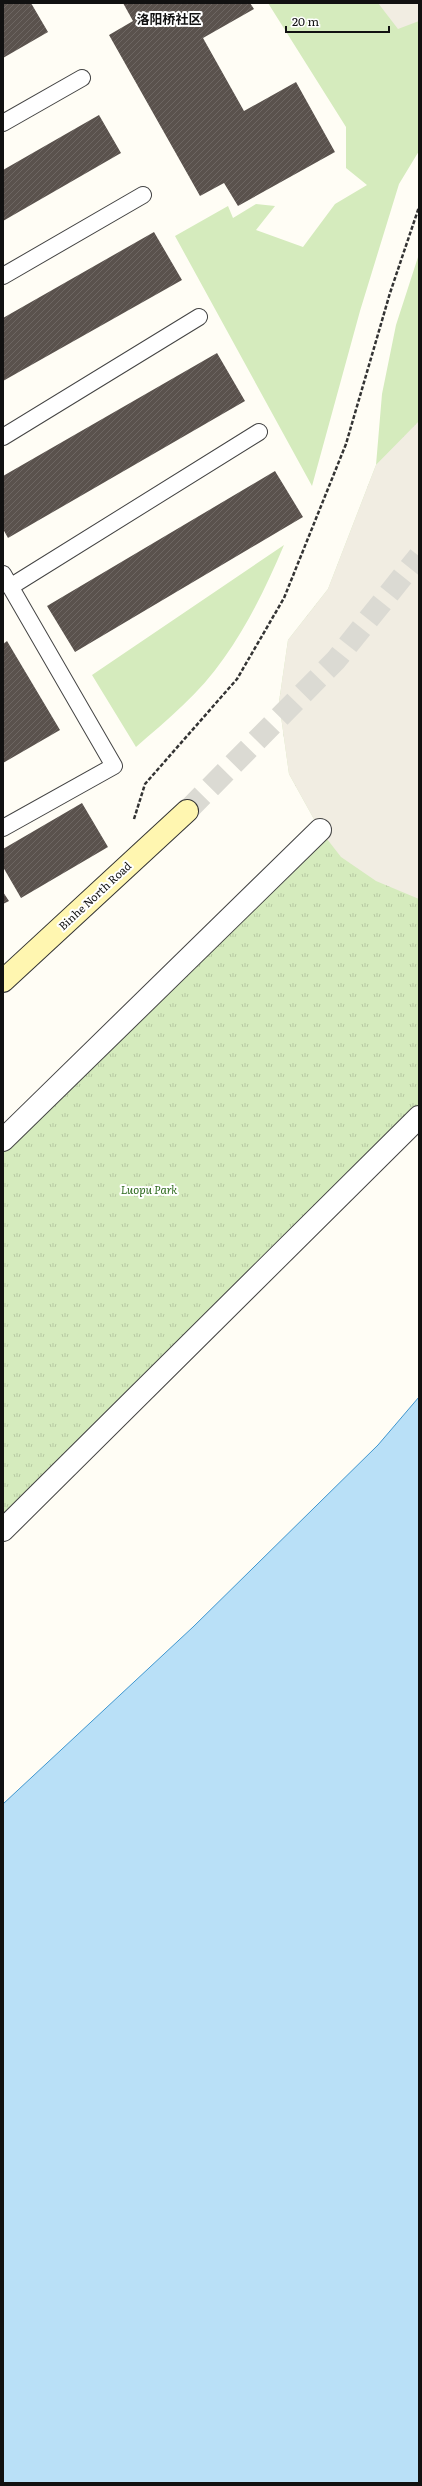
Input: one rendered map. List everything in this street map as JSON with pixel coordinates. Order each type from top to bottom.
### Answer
[{"type":"main road","name":"Binhe North Road","points":[[3,981],[187,811]]},
{"type":"street","points":[[3,1140],[320,830]]},
{"type":"street","points":[[3,1530],[419,1116]]},
{"type":"lane","points":[[3,123],[82,78]]},
{"type":"lane","points":[[3,276],[143,195]]},
{"type":"lane","points":[[3,437],[199,317]]},
{"type":"lane","points":[[3,828],[114,766],[7,581],[259,432]]},
{"type":"path","points":[[133,822],[145,784],[238,679],[284,598],[346,444],[390,293],[419,207]]},
{"type":"green space","points":[[268,3],[419,3],[419,151],[399,184],[360,311],[312,486],[175,236],[228,206],[233,218],[256,204],[275,206],[256,230],[303,247],[335,204],[367,185],[346,168],[346,127]]},
{"type":"green space","points":[[419,254],[419,422],[376,465],[382,394],[396,325]]},
{"type":"green space","name":"Luopu Park","points":[[419,421],[419,1117],[3,1530],[3,1140],[320,830],[289,774],[279,702],[288,640],[328,589],[376,465]]},
{"type":"green space","points":[[284,545],[271,575],[242,631],[215,671],[194,694],[136,747],[92,675]]},
{"type":"shaded area","points":[[378,3],[419,3],[419,21],[398,29]]},
{"type":"shaded area","points":[[419,421],[419,899],[376,881],[341,857],[320,830],[289,774],[279,702],[288,640],[328,589],[376,465]]},
{"type":"water","points":[[419,1397],[419,2483],[3,2483],[3,1804],[193,1627],[378,1445]]},
{"type":"building","points":[[3,3],[31,3],[48,32],[3,58]]},
{"type":"building","points":[[123,3],[250,3],[254,9],[203,38],[244,111],[296,82],[335,152],[238,206],[224,183],[200,196],[109,35],[133,21]]},
{"type":"building","points":[[99,115],[121,153],[3,221],[3,170]]},
{"type":"building","points":[[154,232],[182,280],[3,381],[3,318]]},
{"type":"building","points":[[217,353],[245,401],[8,538],[3,529],[3,476]]},
{"type":"building","points":[[275,471],[303,517],[75,652],[47,606]]},
{"type":"building","points":[[7,641],[60,730],[3,763],[3,644]]},
{"type":"building","points":[[82,803],[108,847],[21,898],[3,867],[3,849]]},
{"type":"building","points":[[3,892],[9,901],[3,904]]},
{"type":"tunnel","points":[[187,811],[336,660],[419,556]]},
{"type":"district","name":"洛阳桥社区","points":[[169,19]]}]
